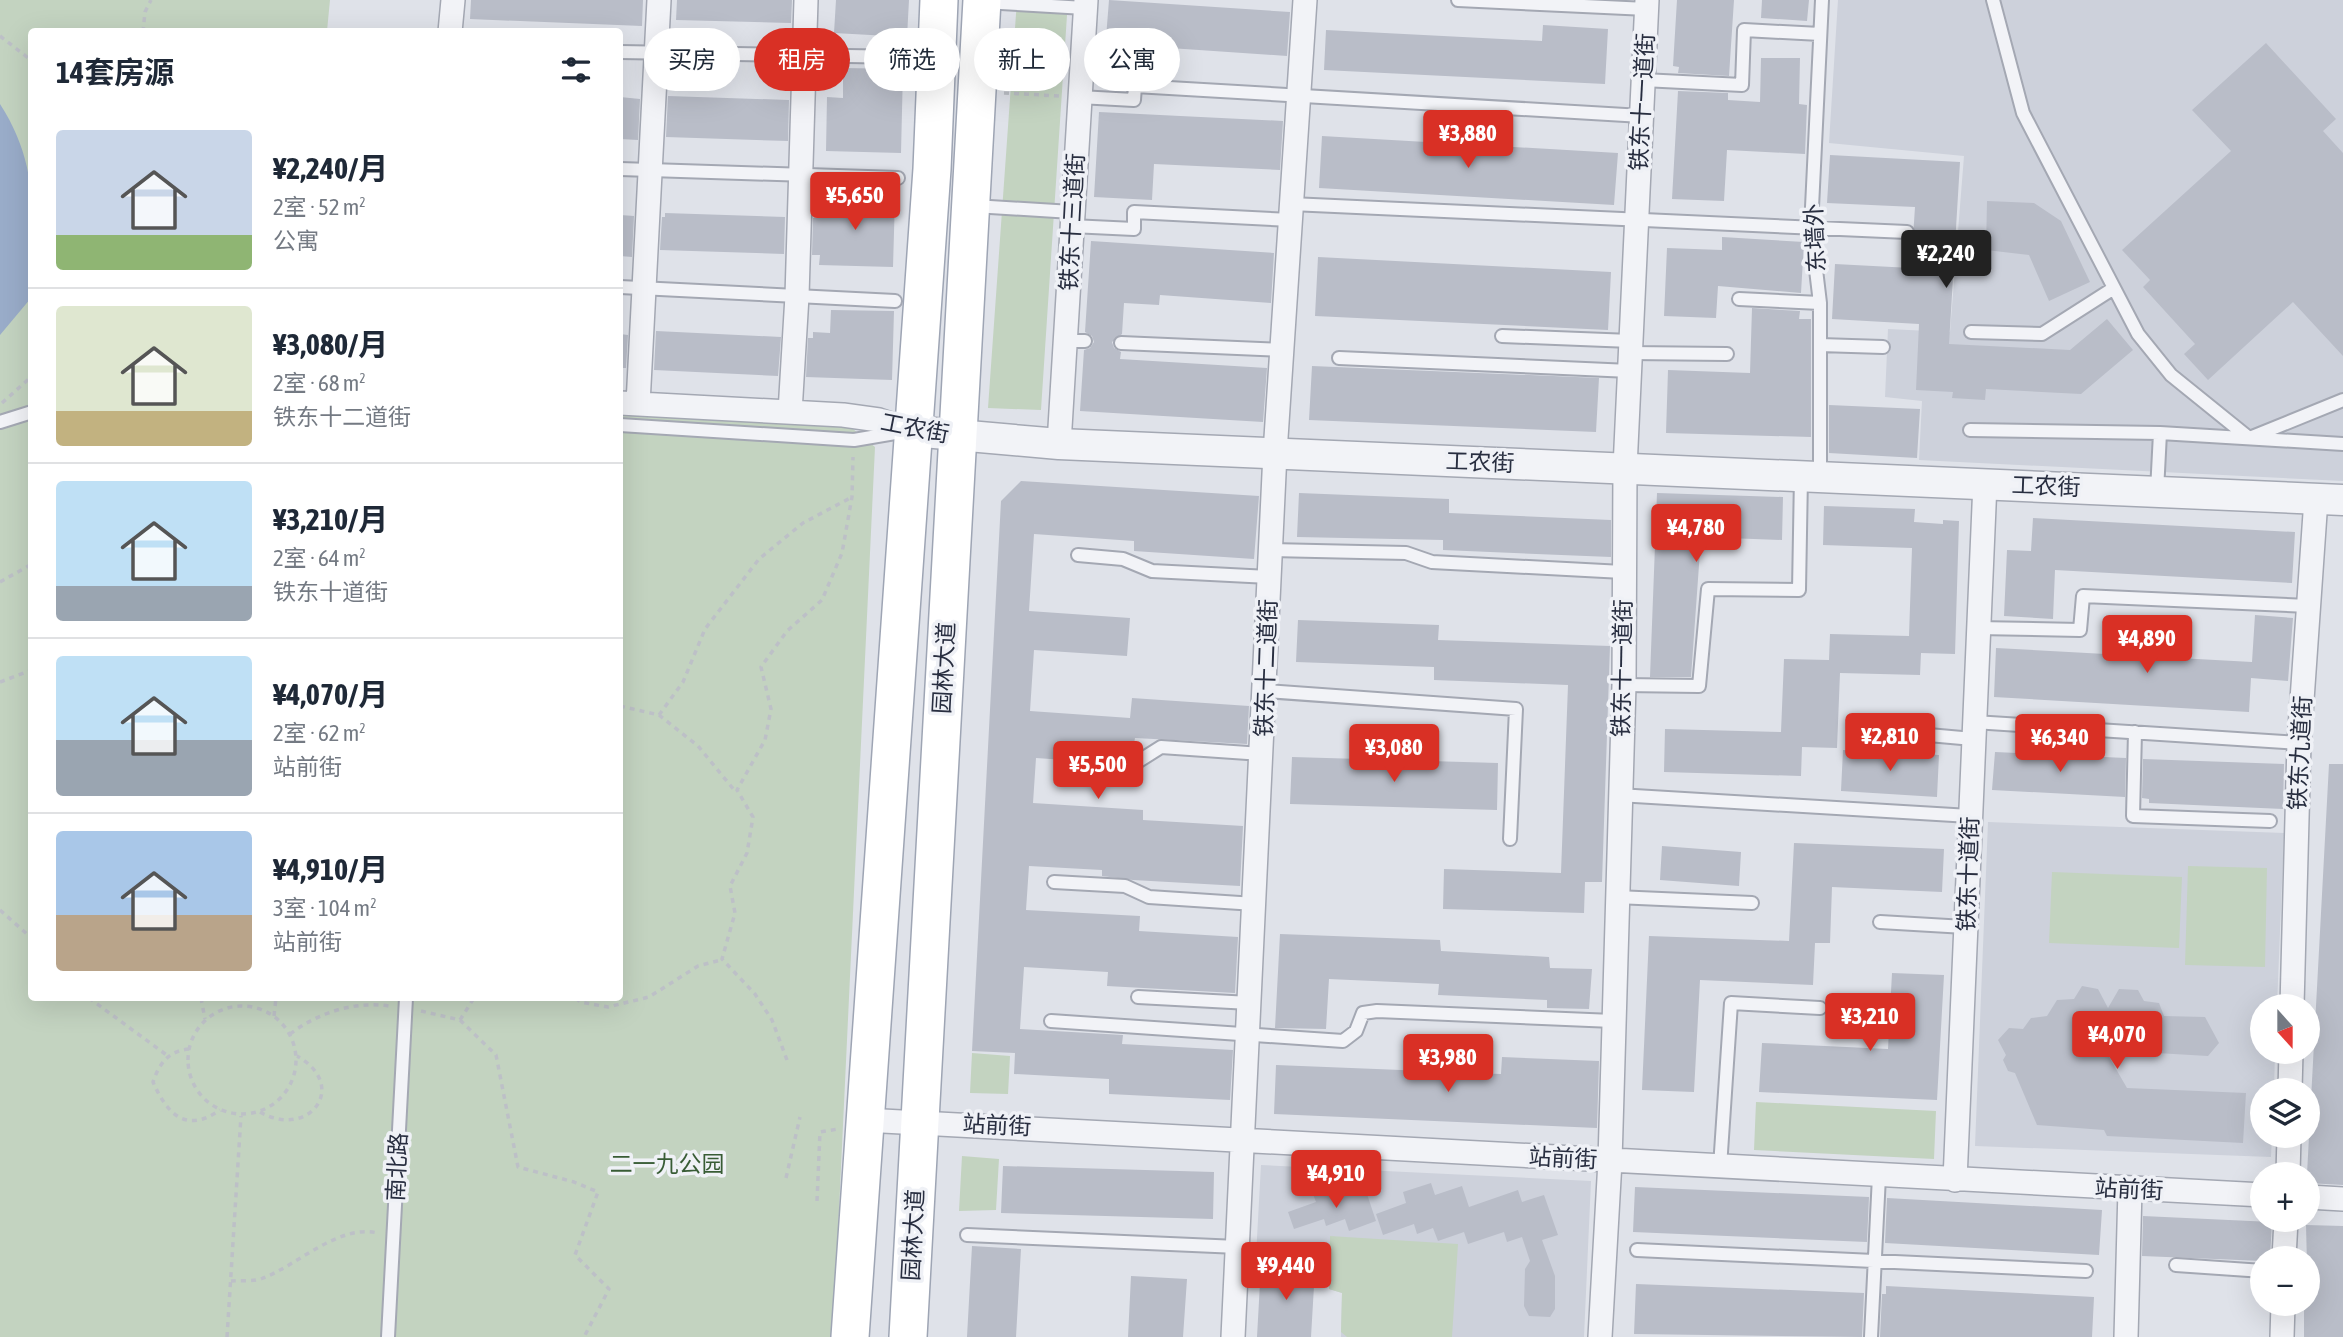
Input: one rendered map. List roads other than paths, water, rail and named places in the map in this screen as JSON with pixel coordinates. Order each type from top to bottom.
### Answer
[{"type":"main road","points":[[850,1337],[932,169],[939,0]]},
{"type":"main road","name":"园林大道","points":[[908,1337],[981,1]]},
{"type":"street","points":[[450,28],[453,0]]},
{"type":"street","points":[[658,28],[659,0]]},
{"type":"street","points":[[804,28],[806,0]]},
{"type":"street","name":"铁东十二道街","points":[[1233,1337],[1275,453],[1305,0]]},
{"type":"street","name":"铁东十三道街","points":[[1059,444],[1075,341],[1071,219],[1086,4]]},
{"type":"street","name":"铁东十一道街","points":[[1600,1337],[1610,1161],[1623,685],[1625,468],[1647,5]]},
{"type":"street","points":[[629,403],[646,288],[655,91]]},
{"type":"street","points":[[790,412],[797,296],[802,91]]},
{"type":"street","name":"工农街","points":[[629,403],[880,420],[912,431],[1059,444],[2329,500]]},
{"type":"street","points":[[912,431],[944,448],[955,474]]},
{"type":"street","name":"铁东十道街","points":[[1955,1180],[1985,483]]},
{"type":"street","name":"铁东九道街","points":[[2292,994],[2299,743],[2308,606],[2329,500]]},
{"type":"street","name":"站前街","points":[[864,1120],[2250,1194]]},
{"type":"street","points":[[2126,1337],[2130,1189]]},
{"type":"street","points":[[2320,1198],[2343,1199]]},
{"type":"street","points":[[2282,1337],[2283,1316]]},
{"type":"lane","points":[[1458,0],[1647,5]]},
{"type":"lane","name":"东墙外","points":[[1623,685],[1699,686],[1709,589],[1799,590],[1820,345],[1820,303],[1811,228],[1822,0]]},
{"type":"lane","points":[[1993,0],[2023,113],[2138,334],[2171,374],[2249,438]]},
{"type":"lane","points":[[981,1],[1086,4]]},
{"type":"lane","points":[[1643,80],[1742,85],[1744,30],[1820,34]]},
{"type":"lane","points":[[623,52],[644,53]]},
{"type":"lane","points":[[1079,97],[1134,100],[1135,86],[1642,116]]},
{"type":"lane","points":[[623,169],[898,178]]},
{"type":"lane","points":[[971,206],[1133,229],[1135,212],[1291,212],[1636,218],[1907,232]]},
{"type":"lane","points":[[623,287],[895,301]]},
{"type":"lane","points":[[1970,332],[2042,334],[2114,288]]},
{"type":"lane","points":[[1739,299],[1820,303]]},
{"type":"lane","points":[[1502,336],[1630,355]]},
{"type":"lane","points":[[1121,343],[1282,350]]},
{"type":"lane","points":[[1820,345],[1883,347]]},
{"type":"lane","points":[[1339,358],[1727,354]]},
{"type":"lane","points":[[2249,438],[2343,400]]},
{"type":"lane","points":[[0,422],[28,413]]},
{"type":"lane","points":[[623,425],[853,440],[912,431]]},
{"type":"lane","points":[[1970,430],[2160,433],[2343,444]]},
{"type":"lane","points":[[2157,491],[2160,433]]},
{"type":"lane","points":[[1271,550],[1406,553],[1432,562],[1623,572]]},
{"type":"lane","points":[[1078,555],[1123,559],[1152,571],[1269,577]]},
{"type":"lane","points":[[1977,628],[2080,630],[2082,596],[2308,606]]},
{"type":"lane","points":[[1265,691],[1516,709],[1510,839]]},
{"type":"lane","points":[[1862,729],[2135,732],[2299,743]]},
{"type":"lane","points":[[2135,732],[2133,816],[2270,821]]},
{"type":"lane","points":[[1074,761],[1134,764],[1161,747],[1262,754]]},
{"type":"lane","points":[[1618,795],[1970,816]]},
{"type":"lane","points":[[1054,882],[1125,886],[1149,897],[1255,904]]},
{"type":"lane","points":[[1616,897],[1752,903]]},
{"type":"lane","points":[[1880,922],[1965,927]]},
{"type":"lane","points":[[1138,997],[1250,1003]]},
{"type":"lane","name":"南北路","points":[[388,1337],[406,1003]]},
{"type":"lane","points":[[1720,1167],[1731,1003],[1821,1008]]},
{"type":"lane","points":[[1051,1021],[1343,1041],[1356,1031],[1363,1013],[1377,1011],[1613,1021]]},
{"type":"lane","points":[[1871,1337],[1879,1176]]},
{"type":"lane","points":[[967,1235],[1238,1247]]},
{"type":"lane","points":[[1637,1251],[2086,1271]]},
{"type":"lane","points":[[2176,1265],[2250,1270]]},
{"type":"water","points":[[0,104],[23,151],[28,171],[28,302],[0,335]]},
{"type":"park label","name":"二一九公园","points":[[667,1164]]}]
